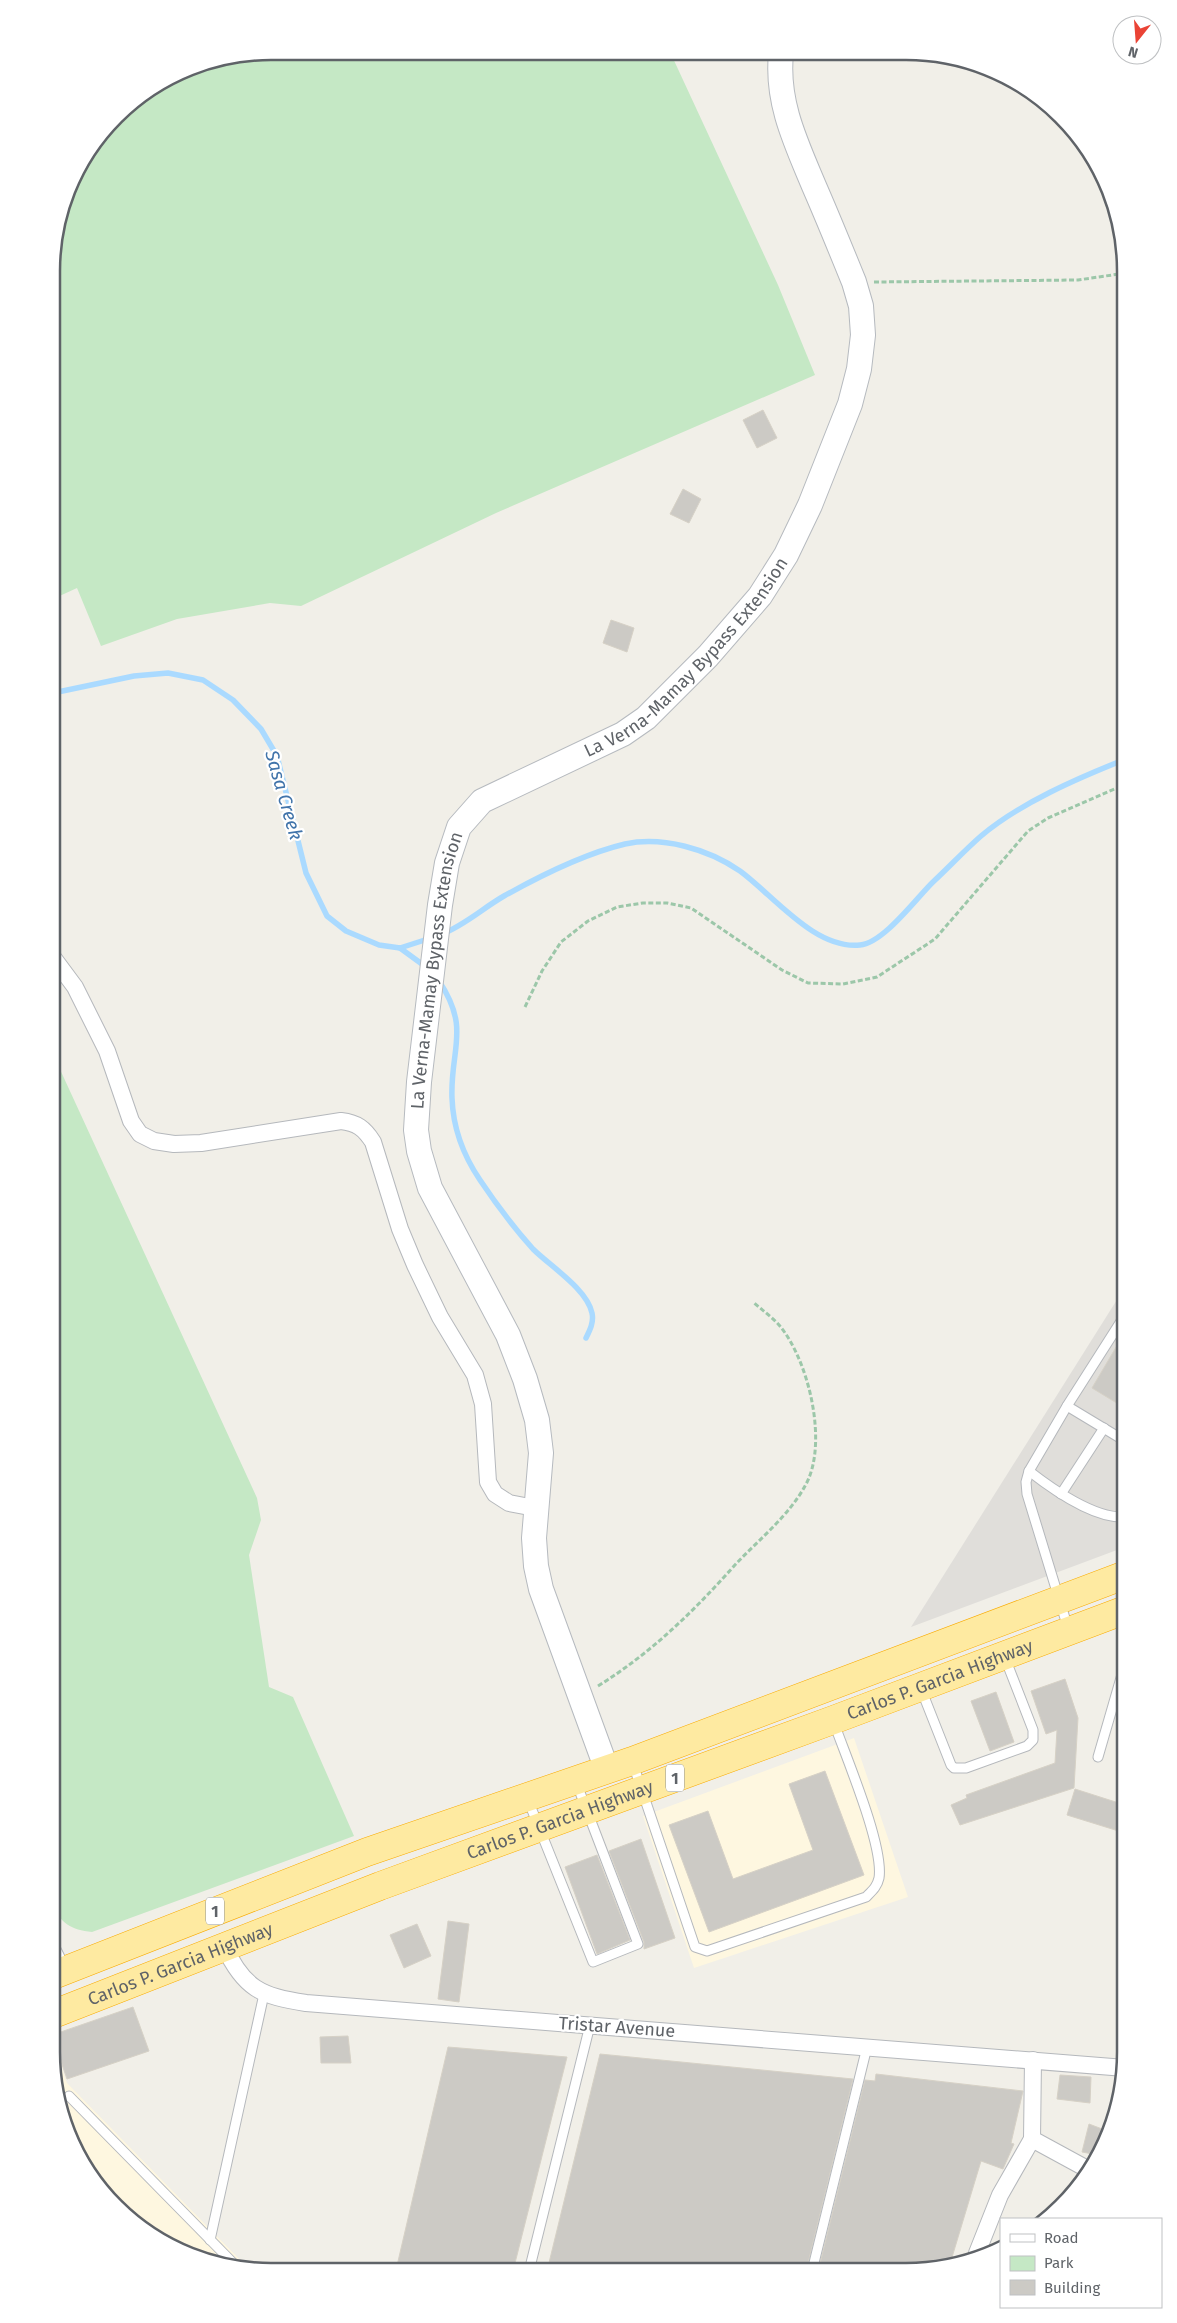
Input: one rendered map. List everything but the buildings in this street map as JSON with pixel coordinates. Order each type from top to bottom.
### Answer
[{"type":"highway","name":"Carlos P. Garcia Highway","points":[[60,1973],[367,1852],[619,1765],[1117,1578]]},
{"type":"highway","name":"Carlos P. Garcia Highway","points":[[60,2011],[380,1886],[833,1720],[1117,1613]]},
{"type":"highway","points":[[728,1725],[740,1754]]},
{"type":"highway","points":[[367,1852],[380,1886]]},
{"type":"highway","points":[[60,1975],[113,1990]]},
{"type":"main road","name":"La Verna-Mamay Bypass Extension","points":[[619,1765],[580,1697],[541,1589],[536,1566],[535,1508],[541,1453],[538,1420],[508,1335],[451,1232],[424,1170],[416,1130],[419,1082],[440,905],[452,846],[460,827],[469,813],[482,802],[515,784],[623,734],[646,718],[708,656],[760,596],[786,556],[810,505],[850,404],[859,369],[863,335],[860,306],[854,282],[791,130],[782,101],[779,74],[780,60]]},
{"type":"street","points":[[60,966],[75,986],[107,1051],[131,1122],[140,1134],[154,1141],[174,1144],[201,1143],[341,1122],[354,1123],[366,1130],[373,1142],[400,1229],[415,1266],[440,1317],[475,1375],[482,1404],[488,1482],[494,1494],[509,1502],[535,1508]]},
{"type":"street","name":"Tristar Avenue","points":[[224,1946],[239,1975],[249,1984],[264,1994],[306,2003],[1117,2067]]},
{"type":"street","points":[[980,2250],[1011,2174],[1032,2139],[1034,2060]]},
{"type":"street","points":[[1032,2139],[1083,2167]]},
{"type":"lane","points":[[1070,1631],[1027,1494],[1026,1482],[1029,1471],[1067,1406],[1117,1329]]},
{"type":"lane","points":[[1067,1406],[1117,1436]]},
{"type":"lane","points":[[1061,1494],[1104,1428]]},
{"type":"lane","points":[[1029,1471],[1061,1494],[1108,1516],[1117,1516]]},
{"type":"lane","points":[[920,1687],[948,1761],[954,1768],[966,1768],[1027,1746],[1034,1740],[1033,1730],[1004,1655]]},
{"type":"lane","points":[[1098,1757],[1117,1692]]},
{"type":"lane","points":[[619,1765],[642,1790],[695,1947],[707,1951],[866,1897],[876,1886],[879,1878],[879,1860],[871,1830],[833,1720]]},
{"type":"lane","points":[[526,1797],[593,1962],[638,1944],[575,1780]]},
{"type":"lane","points":[[210,2240],[264,1994]]},
{"type":"lane","points":[[530,2263],[590,2025]]},
{"type":"lane","points":[[814,2263],[867,2047]]},
{"type":"lane","points":[[69,2096],[229,2259]]},
{"type":"path","points":[[854,282],[1078,280],[1117,274]]},
{"type":"path","points":[[525,1007],[542,971],[561,942],[588,921],[617,907],[643,903],[667,903],[691,908],[782,970],[808,983],[843,984],[877,977],[934,939],[1028,831],[1048,818],[1117,788]]},
{"type":"path","points":[[580,1697],[624,1670],[651,1650],[712,1590],[792,1506],[806,1485],[814,1460],[817,1431],[812,1398],[800,1361],[780,1326],[753,1302]]},
{"type":"shaded area","points":[[1117,1300],[1117,1550],[911,1627]]},
{"type":"shaded area","points":[[854,1738],[908,1897],[694,1968],[643,1816]]},
{"type":"shaded area","points":[[60,2063],[67,2083],[241,2261],[203,2252],[166,2235],[132,2211],[112,2191],[88,2157],[71,2120],[64,2093]]},
{"type":"green space","points":[[258,60],[674,60],[778,285],[815,375],[496,513],[301,606],[270,603],[177,619],[101,646],[77,588],[60,596],[60,258],[67,217],[82,178],[88,166],[112,132],[132,112],[166,88],[203,71],[230,64]]},
{"type":"green space","points":[[60,1069],[257,1498],[261,1520],[249,1555],[269,1687],[293,1697],[354,1836],[92,1932],[72,1927],[60,1917]]},
{"type":"waterway","name":"Sasa Creek","points":[[60,692],[134,676],[168,673],[203,680],[233,700],[261,729],[277,756],[306,873],[327,916],[346,931],[379,945],[400,948],[431,938]]},
{"type":"waterway","points":[[442,934],[458,926],[504,896],[563,866],[595,853],[625,844],[654,842],[685,846],[714,856],[740,871],[811,930],[827,939],[843,944],[860,945],[869,942],[889,928],[963,852],[996,824],[1050,792],[1117,763]]},
{"type":"waterway","points":[[400,948],[426,967]]},
{"type":"waterway","points":[[439,981],[449,998],[457,1026],[452,1098],[454,1120],[464,1151],[480,1180],[498,1206],[533,1249],[567,1278],[589,1304],[592,1320],[586,1338]]}]
